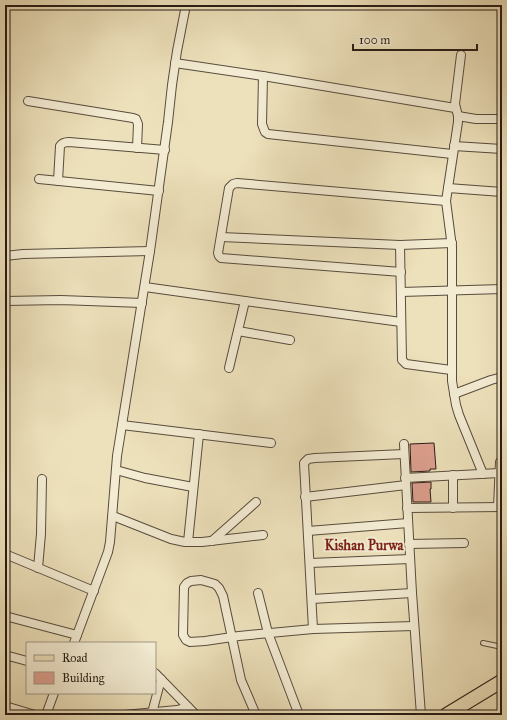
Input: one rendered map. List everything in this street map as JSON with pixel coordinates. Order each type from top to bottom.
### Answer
[{"type":"main road","points":[[446,715],[502,681]]},
{"type":"street","points":[[5,616],[76,639],[108,552],[113,516],[117,456],[159,191],[175,63],[186,5]]},
{"type":"street","points":[[461,55],[455,104],[458,122],[446,201],[452,243],[451,370],[454,394],[459,415],[483,474]]},
{"type":"street","points":[[175,63],[264,76],[455,108]]},
{"type":"street","points":[[264,76],[262,124],[265,132],[268,134],[453,150],[502,149]]},
{"type":"street","points":[[28,101],[136,119],[138,124],[137,148]]},
{"type":"street","points":[[458,116],[502,119]]},
{"type":"street","points":[[58,181],[60,146],[65,142],[165,150]]},
{"type":"street","points":[[39,179],[159,191]]},
{"type":"street","points":[[401,272],[221,258],[218,253],[229,188],[233,184],[237,183],[446,201]]},
{"type":"street","points":[[448,188],[502,192]]},
{"type":"street","points":[[221,237],[400,245],[452,243]]},
{"type":"street","points":[[400,245],[401,356],[406,364],[451,370]]},
{"type":"street","points":[[5,256],[23,254],[150,251]]},
{"type":"street","points":[[144,287],[401,322]]},
{"type":"street","points":[[401,292],[502,289]]},
{"type":"street","points":[[5,300],[61,300],[142,303]]},
{"type":"street","points":[[229,368],[245,301]]},
{"type":"street","points":[[238,331],[290,340]]},
{"type":"street","points":[[454,394],[502,377]]},
{"type":"street","points":[[122,425],[271,443]]},
{"type":"street","points":[[188,542],[199,434]]},
{"type":"street","points":[[404,444],[414,626],[421,715]]},
{"type":"street","points":[[313,629],[304,463],[308,459],[315,458],[404,454]]},
{"type":"street","points":[[407,508],[500,507],[500,462]]},
{"type":"street","points":[[116,470],[145,478],[193,487]]},
{"type":"street","points":[[305,497],[453,476],[499,473]]},
{"type":"street","points":[[453,476],[453,508]]},
{"type":"street","points":[[38,568],[41,534],[42,479]]},
{"type":"street","points":[[212,541],[256,502]]},
{"type":"street","points":[[113,516],[171,539],[188,542],[212,541],[263,535]]},
{"type":"street","points":[[308,531],[408,523]]},
{"type":"street","points":[[409,544],[464,544]]},
{"type":"street","points":[[5,554],[94,591]]},
{"type":"street","points":[[310,563],[410,559]]},
{"type":"street","points":[[256,715],[241,680],[232,637],[224,596],[215,584],[201,580],[187,583],[184,587],[183,635],[186,640],[190,642],[232,637],[268,633],[313,629],[414,626]]},
{"type":"street","points":[[258,593],[268,633],[299,715]]},
{"type":"street","points":[[312,599],[412,593]]},
{"type":"street","points":[[5,655],[26,661]]},
{"type":"street","points":[[156,674],[196,715]]},
{"type":"street","points":[[152,713],[161,679]]},
{"type":"street","points":[[46,715],[54,694]]},
{"type":"street","points":[[5,706],[35,715]]},
{"type":"street","points":[[124,715],[177,710],[188,707]]},
{"type":"lane","points":[[483,643],[502,647]]},
{"type":"building","points":[[434,443],[436,469],[430,469],[430,471],[411,472],[410,444]]},
{"type":"building","points":[[431,482],[431,502],[413,502],[412,483]]},
{"type":"district","name":"Kishan Purwa","points":[[364,545]]}]
